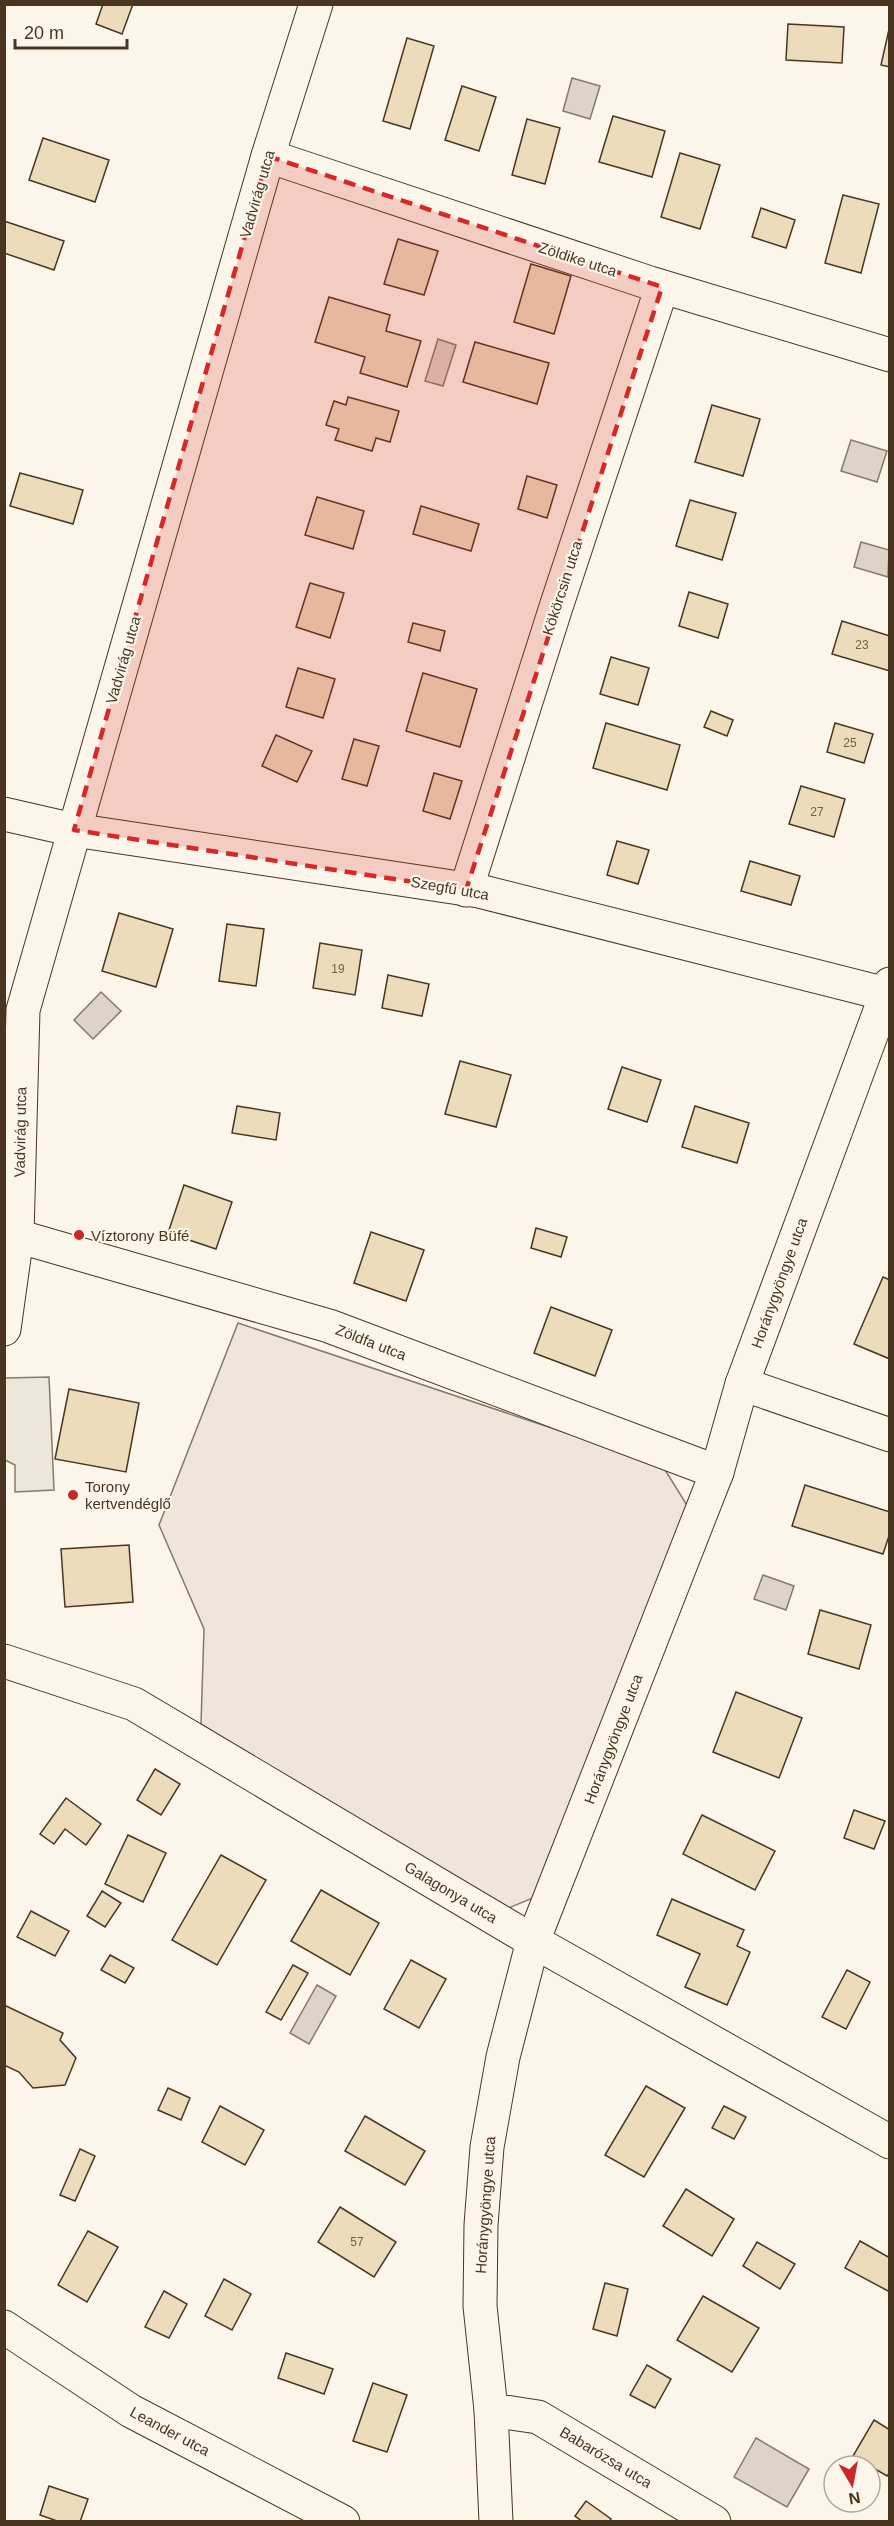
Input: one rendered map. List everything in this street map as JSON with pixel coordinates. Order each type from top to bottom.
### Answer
[{"type":"street","name":"Vadvirág utca","points":[[4,1329],[17,1236],[23,1010],[268,156],[316,4]]},
{"type":"street","name":"Zöldike utca","points":[[268,156],[662,286],[890,355]]},
{"type":"street","name":"Kökörcsin utca","points":[[466,890],[662,286]]},
{"type":"street","name":"Szegfű utca","points":[[4,814],[74,830],[466,890],[888,991]]},
{"type":"street","name":"Horánygyöngye utca","points":[[496,2522],[491,2410],[480,2306],[481,2225],[487,2147],[503,2057],[533,1941],[717,1472],[742,1384],[888,991]]},
{"type":"street","name":"Zöldfa utca","points":[[17,1236],[328,1326],[717,1472]]},
{"type":"street","points":[[742,1384],[890,1435]]},
{"type":"street","name":"Galagonya utca","points":[[4,1661],[134,1704],[533,1941],[890,2142]]},
{"type":"street","name":"Leander utca","points":[[4,2328],[131,2411],[343,2522]]},
{"type":"street","name":"Babarózsa utca","points":[[491,2410],[538,2417],[714,2522]]},
{"type":"highlighted area","points":[[268,156],[662,287],[466,890],[74,830]]},
{"type":"shaded area","points":[[572,78],[600,86],[590,119],[563,111]]},
{"type":"shaded area","points":[[438,339],[456,345],[443,386],[425,381]]},
{"type":"shaded area","points":[[851,440],[887,451],[877,482],[841,471]]},
{"type":"shaded area","points":[[861,542],[889,550],[888,577],[854,567]]},
{"type":"shaded area","points":[[101,992],[121,1011],[93,1039],[74,1020]]},
{"type":"shaded area","points":[[238,1323],[662,1465],[690,1510],[552,1890],[499,1912],[201,1724],[204,1629],[159,1525]]},
{"type":"shaded area","points":[[49,1377],[54,1490],[15,1492],[15,1465],[5,1460],[5,1378]]},
{"type":"shaded area","points":[[763,1575],[794,1586],[786,1610],[754,1599]]},
{"type":"shaded area","points":[[317,1985],[336,1996],[309,2044],[290,2033]]},
{"type":"shaded area","points":[[756,2438],[809,2469],[787,2507],[734,2477]]},
{"type":"building","points":[[103,4],[133,4],[122,34],[96,24]]},
{"type":"building","points":[[788,24],[844,27],[842,63],[786,60]]},
{"type":"building","points":[[890,25],[890,67],[881,65]]},
{"type":"building","points":[[407,38],[434,46],[410,129],[383,121]]},
{"type":"building","points":[[462,86],[496,97],[479,151],[445,140]]},
{"type":"building","points":[[613,116],[665,131],[652,177],[599,162]]},
{"type":"building","points":[[527,119],[560,128],[545,184],[512,175]]},
{"type":"building","points":[[43,138],[109,160],[95,202],[29,180]]},
{"type":"building","points":[[680,153],[720,165],[700,229],[661,217]]},
{"type":"building","points":[[843,195],[879,204],[861,273],[825,263]]},
{"type":"building","points":[[761,208],[795,220],[786,248],[752,237]]},
{"type":"building","points":[[4,221],[64,241],[54,270],[4,253]]},
{"type":"building","points":[[398,239],[438,251],[424,295],[384,284]]},
{"type":"building","points":[[531,264],[571,276],[554,334],[514,322]]},
{"type":"building","points":[[329,297],[390,315],[386,331],[421,341],[407,387],[360,373],[365,357],[315,342]]},
{"type":"building","points":[[475,342],[549,363],[537,404],[463,382]]},
{"type":"building","points":[[348,397],[399,411],[390,442],[376,438],[372,451],[335,440],[339,429],[326,425],[334,401],[346,405]]},
{"type":"building","points":[[712,405],[760,419],[743,476],[695,462]]},
{"type":"building","points":[[20,473],[83,490],[73,524],[10,506]]},
{"type":"building","points":[[527,476],[557,485],[547,518],[518,509]]},
{"type":"building","points":[[317,497],[364,511],[353,549],[305,535]]},
{"type":"building","points":[[690,500],[736,513],[722,560],[676,546]]},
{"type":"building","points":[[421,506],[479,524],[471,551],[413,534]]},
{"type":"building","points":[[310,583],[344,593],[330,638],[296,627]]},
{"type":"building","points":[[689,592],[728,604],[718,638],[679,626]]},
{"type":"building","points":[[842,621],[890,636],[890,671],[832,654]]},
{"type":"building","points":[[413,623],[445,631],[440,651],[408,642]]},
{"type":"building","points":[[611,657],[649,668],[638,705],[600,694]]},
{"type":"building","points":[[298,668],[335,679],[323,718],[286,707]]},
{"type":"building","points":[[423,673],[477,689],[460,747],[406,731]]},
{"type":"building","points":[[711,711],[733,720],[727,736],[704,727]]},
{"type":"building","points":[[606,723],[680,745],[667,790],[593,768]]},
{"type":"building","points":[[835,723],[873,734],[864,763],[827,752]]},
{"type":"building","points":[[276,735],[312,751],[297,782],[262,766]]},
{"type":"building","points":[[354,739],[379,746],[367,786],[342,779]]},
{"type":"building","points":[[434,773],[462,781],[450,819],[423,811]]},
{"type":"building","points":[[801,786],[845,799],[834,837],[789,824]]},
{"type":"building","points":[[617,841],[649,850],[638,884],[607,875]]},
{"type":"building","points":[[750,861],[800,876],[791,905],[741,891]]},
{"type":"building","points":[[119,913],[173,929],[156,987],[102,971]]},
{"type":"building","points":[[227,924],[264,929],[256,986],[219,981]]},
{"type":"building","points":[[320,943],[362,950],[355,995],[313,988]]},
{"type":"building","points":[[388,975],[429,984],[422,1016],[382,1008]]},
{"type":"building","points":[[460,1061],[511,1075],[496,1127],[445,1114]]},
{"type":"building","points":[[622,1067],[661,1080],[647,1122],[608,1109]]},
{"type":"building","points":[[237,1106],[280,1113],[276,1140],[232,1133]]},
{"type":"building","points":[[695,1106],[749,1123],[737,1163],[682,1147]]},
{"type":"building","points":[[184,1185],[232,1202],[216,1249],[168,1233]]},
{"type":"building","points":[[536,1228],[567,1237],[561,1257],[531,1248]]},
{"type":"building","points":[[371,1232],[424,1250],[406,1301],[354,1283]]},
{"type":"building","points":[[883,1277],[890,1280],[890,1359],[854,1344]]},
{"type":"building","points":[[551,1307],[612,1330],[595,1376],[534,1353]]},
{"type":"building","points":[[69,1389],[139,1403],[126,1472],[55,1459]]},
{"type":"building","points":[[805,1485],[890,1512],[890,1533],[883,1554],[792,1526]]},
{"type":"building","points":[[129,1545],[133,1602],[65,1607],[61,1549]]},
{"type":"building","points":[[820,1610],[871,1625],[859,1669],[808,1654]]},
{"type":"building","points":[[736,1692],[802,1718],[779,1778],[713,1752]]},
{"type":"building","points":[[155,1769],[180,1784],[161,1815],[137,1800]]},
{"type":"building","points":[[66,1798],[101,1824],[86,1845],[65,1829],[54,1844],[40,1834]]},
{"type":"building","points":[[854,1810],[885,1821],[874,1849],[844,1838]]},
{"type":"building","points":[[702,1815],[775,1851],[755,1890],[683,1854]]},
{"type":"building","points":[[128,1835],[166,1853],[143,1902],[105,1884]]},
{"type":"building","points":[[221,1855],[266,1880],[217,1965],[172,1940]]},
{"type":"building","points":[[321,1890],[379,1923],[350,1975],[291,1941]]},
{"type":"building","points":[[102,1891],[121,1903],[105,1927],[87,1916]]},
{"type":"building","points":[[672,1899],[744,1930],[737,1946],[750,1952],[727,2005],[685,1987],[700,1954],[657,1935]]},
{"type":"building","points":[[31,1911],[69,1931],[55,1956],[17,1937]]},
{"type":"building","points":[[110,1955],[134,1968],[125,1983],[101,1970]]},
{"type":"building","points":[[411,1960],[446,1979],[419,2028],[384,2009]]},
{"type":"building","points":[[293,1965],[308,1973],[281,2020],[266,2012]]},
{"type":"building","points":[[847,1970],[870,1982],[846,2029],[822,2017]]},
{"type":"building","points":[[4,2005],[63,2033],[60,2040],[76,2058],[65,2085],[33,2088],[19,2072],[4,2065]]},
{"type":"building","points":[[646,2086],[685,2108],[644,2177],[605,2155]]},
{"type":"building","points":[[168,2088],[190,2098],[181,2120],[158,2110]]},
{"type":"building","points":[[220,2106],[264,2130],[245,2165],[202,2142]]},
{"type":"building","points":[[724,2106],[746,2117],[734,2139],[712,2128]]},
{"type":"building","points":[[365,2116],[425,2151],[405,2185],[345,2151]]},
{"type":"building","points":[[80,2149],[95,2156],[75,2201],[60,2195]]},
{"type":"building","points":[[686,2189],[734,2219],[712,2256],[663,2226]]},
{"type":"building","points":[[340,2207],[396,2242],[374,2277],[318,2242]]},
{"type":"building","points":[[88,2231],[118,2247],[87,2302],[58,2285]]},
{"type":"building","points":[[860,2241],[890,2258],[890,2292],[845,2268]]},
{"type":"building","points":[[757,2242],[795,2264],[780,2289],[743,2266]]},
{"type":"building","points":[[224,2279],[251,2294],[232,2330],[205,2316]]},
{"type":"building","points":[[605,2283],[628,2289],[617,2336],[593,2329]]},
{"type":"building","points":[[164,2291],[187,2304],[169,2338],[145,2327]]},
{"type":"building","points":[[703,2296],[759,2328],[732,2372],[677,2340]]},
{"type":"building","points":[[286,2353],[333,2369],[324,2394],[278,2378]]},
{"type":"building","points":[[647,2365],[671,2379],[655,2408],[630,2395]]},
{"type":"building","points":[[373,2383],[407,2395],[387,2452],[353,2441]]},
{"type":"building","points":[[874,2420],[890,2430],[890,2472],[887,2476],[882,2473],[882,2454],[854,2454]]},
{"type":"building","points":[[49,2486],[88,2499],[80,2522],[60,2522],[40,2515]]},
{"type":"building","points":[[586,2501],[611,2519],[609,2522],[583,2522],[575,2516]]},
{"type":"place","name":"Víztorony Büfé","points":[[79,1235]]},
{"type":"place","name":"Torony kertvendéglő","points":[[73,1495]]}]
